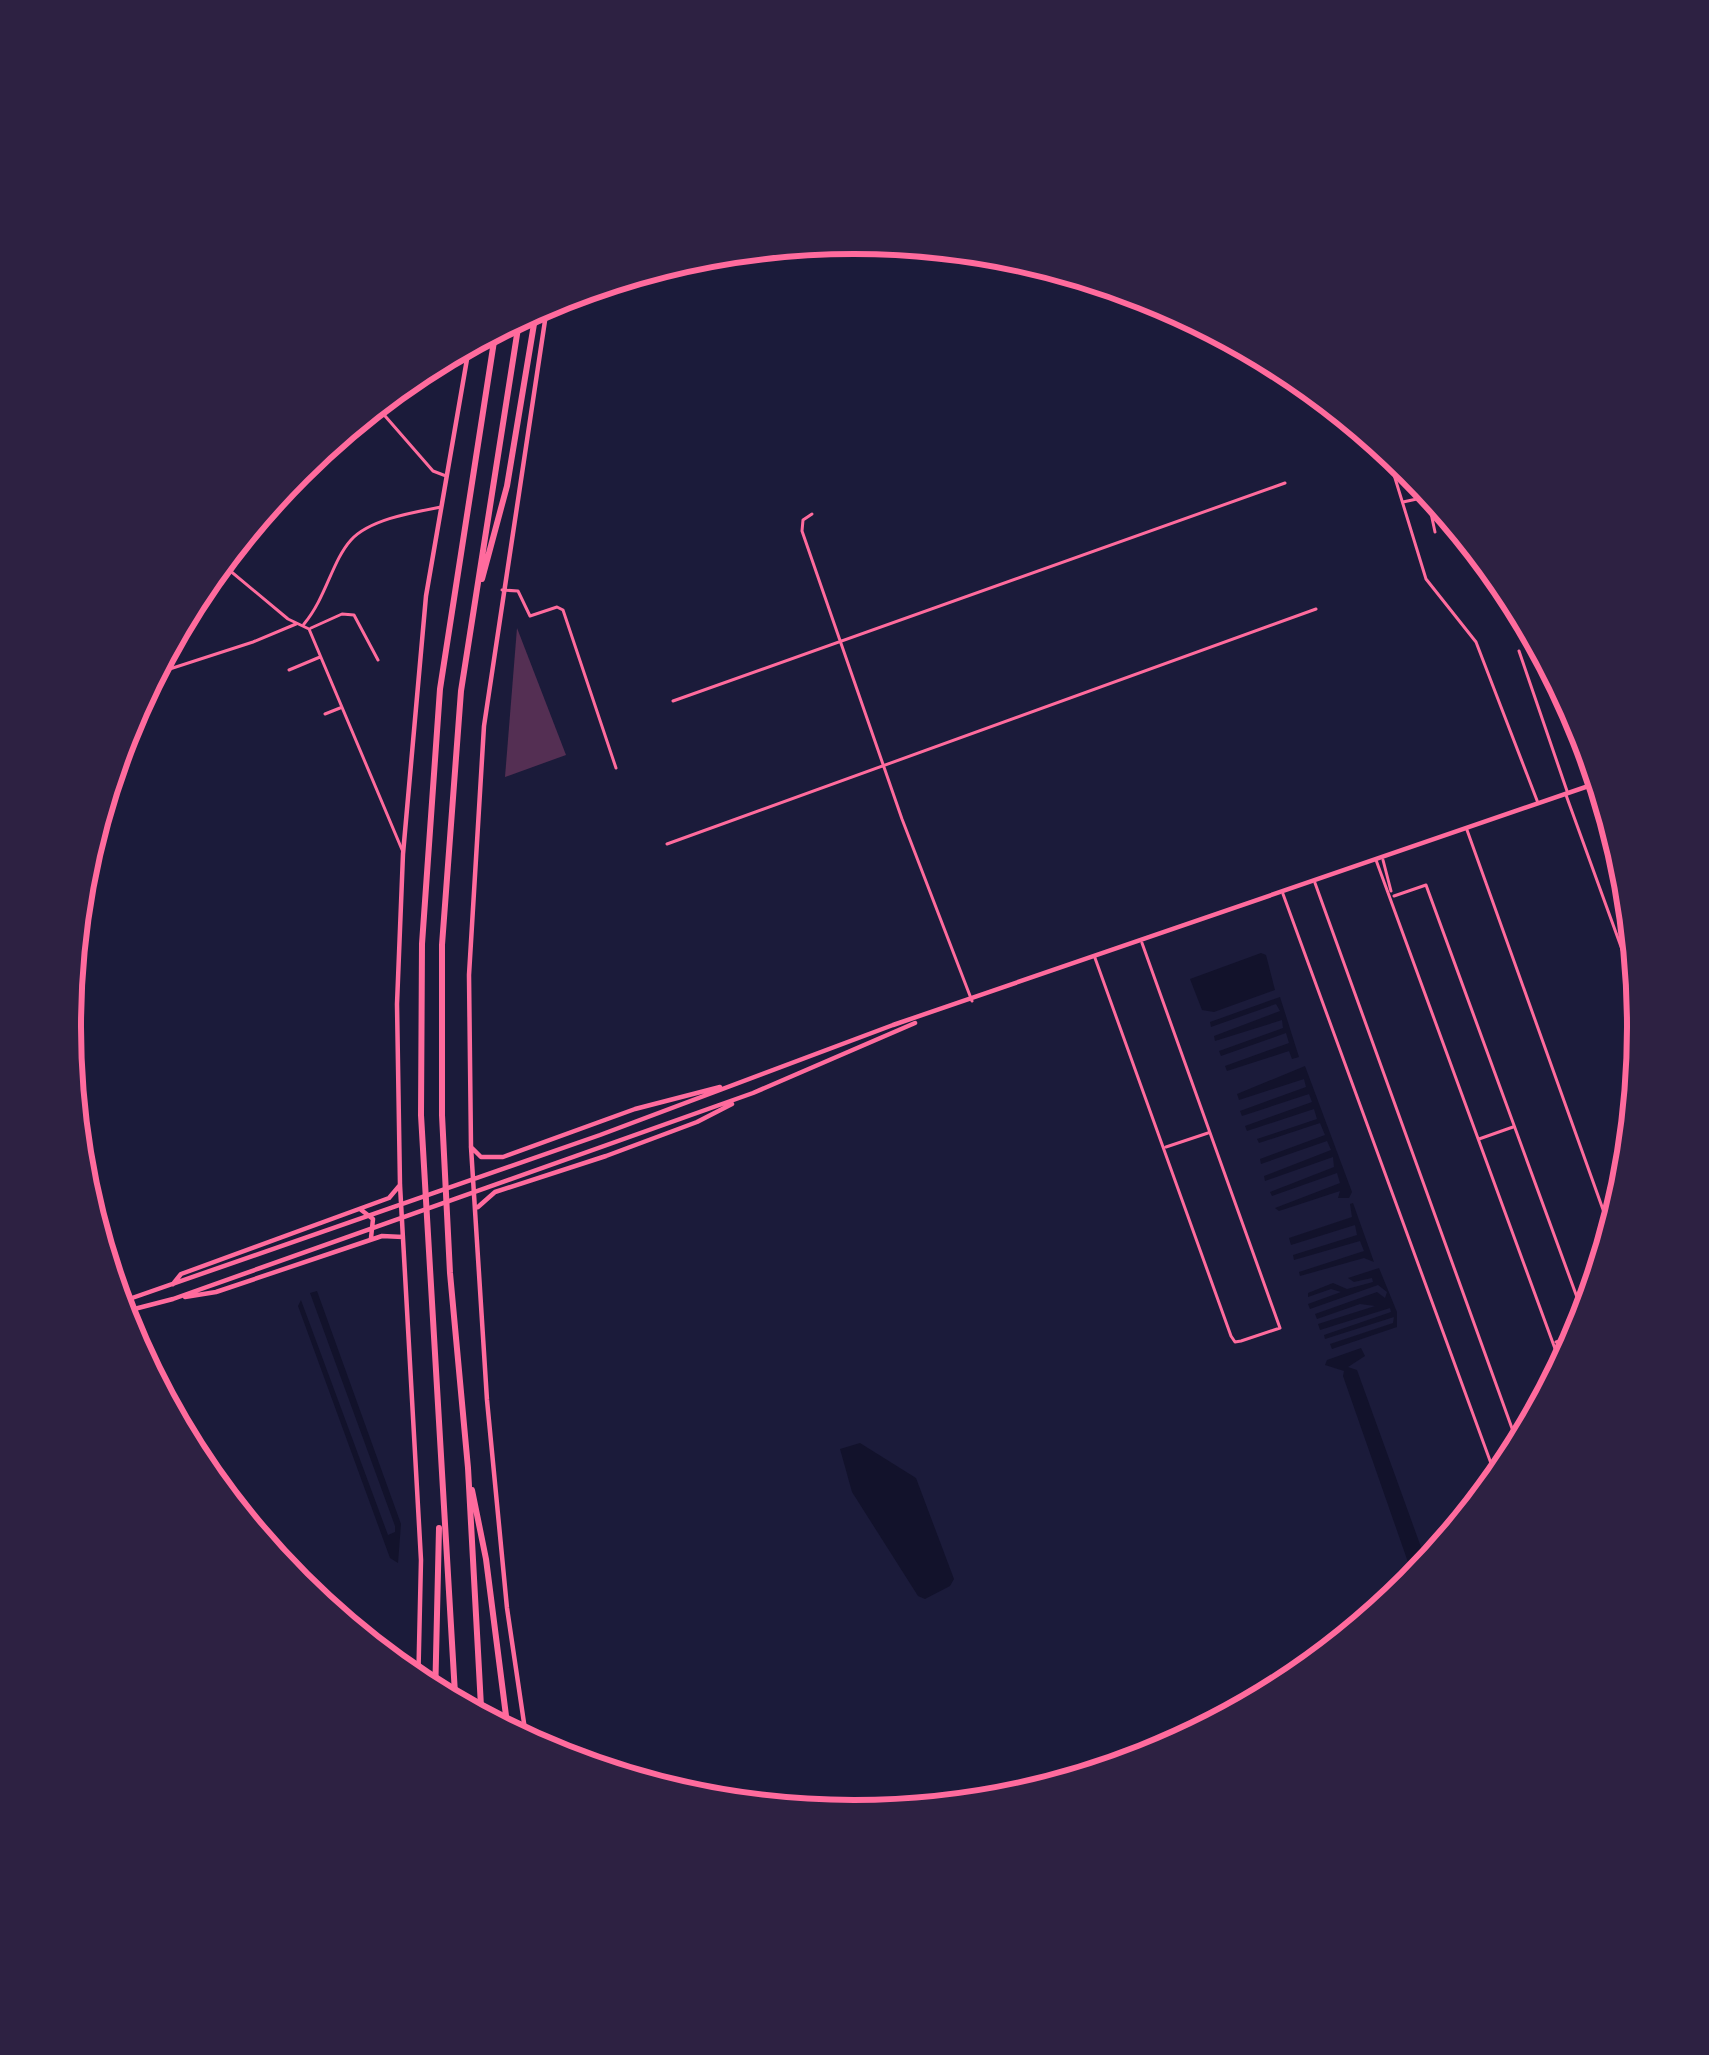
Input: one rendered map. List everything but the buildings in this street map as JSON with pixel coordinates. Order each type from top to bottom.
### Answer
[{"type":"highway","points":[[475,599],[507,485],[534,324]]},
{"type":"highway","points":[[481,1704],[468,1468],[450,1273],[441,1007],[453,767],[517,332]]},
{"type":"highway","points":[[454,1689],[422,1115],[424,900],[440,688],[494,344]]},
{"type":"highway","points":[[468,1468],[486,1559],[505,1717]]},
{"type":"highway","points":[[436,1677],[441,1494]]},
{"type":"main road","points":[[525,1727],[496,1505],[471,1147],[469,975],[484,725],[546,318]]},
{"type":"main road","points":[[419,1666],[421,1560],[400,1185],[397,1004],[404,854],[426,596],[467,358]]},
{"type":"main road","points":[[131,1299],[600,1135],[893,1025],[1589,785]]},
{"type":"main road","points":[[134,1309],[753,1093],[926,1017]]},
{"type":"main road","points":[[471,1147],[482,1157],[503,1157],[635,1109],[749,1079]]},
{"type":"main road","points":[[475,1211],[483,1198],[495,1192],[698,1122],[753,1093]]},
{"type":"main road","points":[[172,1286],[181,1274],[388,1198],[400,1185]]},
{"type":"main road","points":[[360,1208],[373,1219],[370,1239]]},
{"type":"main road","points":[[173,1299],[216,1292],[370,1239],[403,1238]]},
{"type":"street","points":[[384,414],[433,471],[448,477]]},
{"type":"street","points":[[1394,474],[1426,579],[1476,642],[1538,803]]},
{"type":"street","points":[[673,701],[1285,483]]},
{"type":"street","points":[[1403,502],[1418,499]]},
{"type":"street","points":[[170,669],[300,624],[325,595],[351,539],[390,521],[442,507]]},
{"type":"street","points":[[1430,511],[1435,532]]},
{"type":"street","points":[[812,514],[803,520],[802,530],[838,642],[972,1001]]},
{"type":"street","points":[[231,571],[309,629],[404,854]]},
{"type":"street","points":[[502,590],[518,591],[530,616],[557,607],[563,610],[616,768]]},
{"type":"street","points":[[667,844],[1316,609]]},
{"type":"street","points":[[309,629],[342,614],[354,615],[378,660]]},
{"type":"street","points":[[1519,650],[1624,952]]},
{"type":"street","points":[[289,670],[322,656]]},
{"type":"street","points":[[325,714],[342,708]]},
{"type":"street","points":[[1466,828],[1605,1215]]},
{"type":"street","points":[[1379,859],[1556,1352]]},
{"type":"street","points":[[1315,881],[1513,1432]]},
{"type":"street","points":[[1392,894],[1426,885],[1578,1300]]},
{"type":"street","points":[[1283,892],[1492,1465]]},
{"type":"street","points":[[1095,958],[1231,1336],[1235,1342],[1280,1328],[1142,941]]},
{"type":"street","points":[[1479,1139],[1515,1126]]},
{"type":"street","points":[[1163,1148],[1210,1132]]},
{"type":"street","points":[[1553,1343],[1562,1340]]},
{"type":"shaded area","points":[[1266,955],[1275,990],[1214,1012],[1202,1010],[1190,979]]},
{"type":"shaded area","points":[[1280,997],[1299,1057],[1292,1059],[1289,1051],[1227,1071],[1225,1066],[1289,1043],[1286,1033],[1221,1056],[1219,1051],[1283,1028],[1282,1020],[1215,1041],[1214,1036],[1280,1011],[1276,1004],[1211,1027],[1210,1022]]},
{"type":"shaded area","points":[[1305,1066],[1352,1192],[1349,1198],[1338,1198],[1340,1191],[1279,1211],[1275,1208],[1340,1183],[1337,1173],[1272,1196],[1270,1192],[1334,1167],[1333,1157],[1265,1181],[1264,1176],[1331,1150],[1327,1141],[1261,1164],[1260,1159],[1325,1135],[1320,1123],[1259,1143],[1257,1139],[1317,1119],[1314,1109],[1247,1131],[1245,1126],[1312,1102],[1309,1094],[1242,1116],[1240,1111],[1306,1087],[1304,1079],[1239,1100],[1237,1094]]},
{"type":"shaded area","points":[[1353,1203],[1374,1262],[1364,1258],[1300,1276],[1299,1272],[1364,1251],[1360,1241],[1294,1260],[1293,1255],[1357,1235],[1355,1225],[1291,1245],[1289,1238],[1352,1217]]},
{"type":"shaded area","points":[[1379,1268],[1397,1312],[1397,1327],[1332,1349],[1330,1344],[1393,1323],[1394,1317],[1325,1339],[1324,1335],[1391,1312],[1390,1308],[1320,1330],[1318,1324],[1375,1306],[1360,1304],[1317,1319],[1315,1314],[1377,1292],[1385,1298],[1387,1292],[1378,1285],[1310,1309],[1308,1304],[1341,1292],[1331,1289],[1308,1297],[1308,1293],[1333,1283],[1347,1289],[1373,1282],[1372,1278],[1354,1282],[1348,1278]]},
{"type":"shaded area","points":[[317,1291],[401,1524],[398,1563],[390,1558],[298,1306],[301,1300],[388,1535],[395,1532],[395,1526],[310,1293]]},
{"type":"shaded area","points":[[1361,1348],[1365,1356],[1348,1367],[1357,1370],[1423,1552],[1409,1566],[1344,1371],[1325,1365],[1327,1360]]},
{"type":"shaded area","points":[[860,1443],[916,1478],[954,1579],[925,1599],[918,1596],[852,1492],[840,1449]]}]
